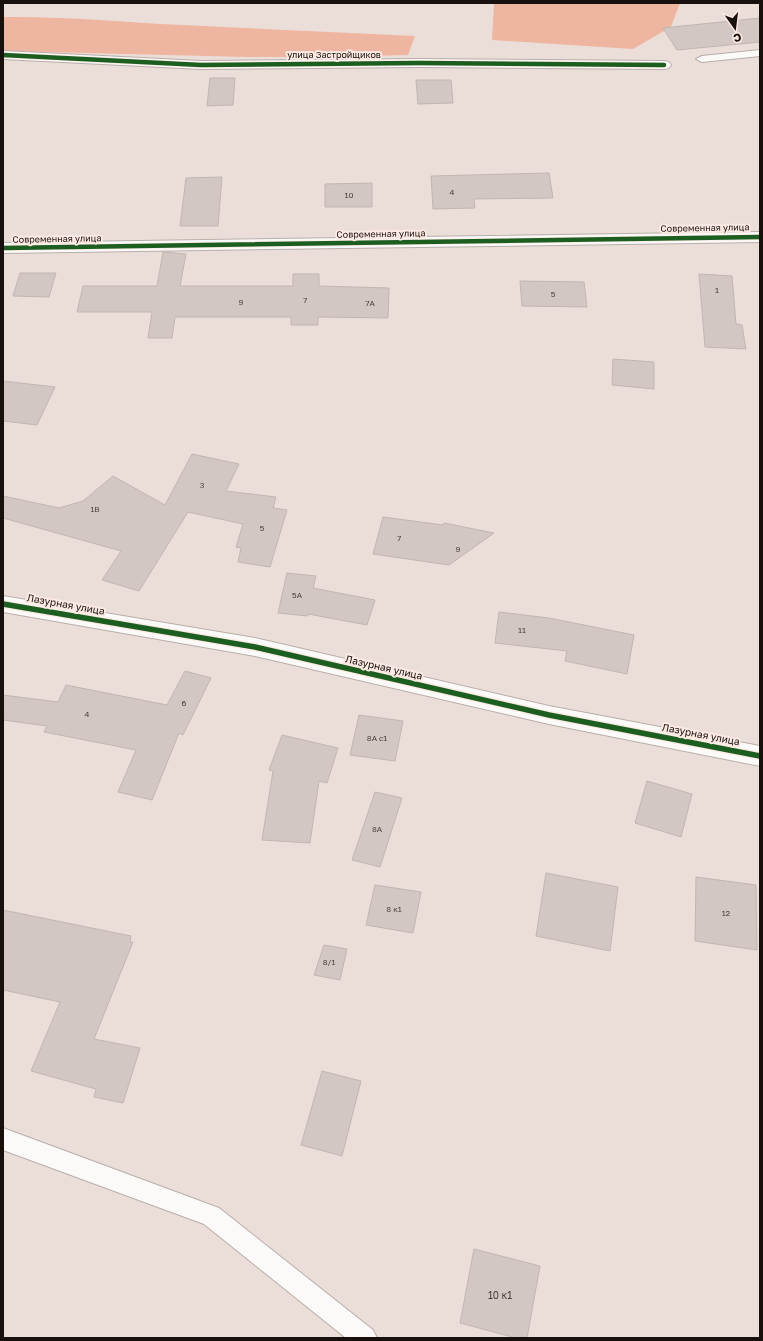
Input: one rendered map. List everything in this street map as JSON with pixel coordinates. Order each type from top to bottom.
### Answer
[{"type":"street","name":"улица Застройщиков","points":[[3,55],[201,65],[427,63],[664,65]]},
{"type":"street","name":"Современная улица","points":[[3,248],[760,237]]},
{"type":"street","name":"Лазурная улица","points":[[3,604],[255,647],[548,715],[760,756]]},
{"type":"lane","points":[[702,59],[760,53]]},
{"type":"lane","points":[[3,1139],[211,1216],[365,1338]]},
{"type":"shaded area","points":[[494,3],[680,3],[671,27],[633,49],[492,40]]},
{"type":"shaded area","points":[[3,17],[70,18],[415,36],[408,55],[247,57],[3,51]]},
{"type":"building","points":[[760,18],[760,42],[677,50],[663,28]]},
{"type":"building","points":[[210,78],[235,78],[233,105],[207,106]]},
{"type":"building","points":[[416,80],[451,80],[453,103],[418,104]]},
{"type":"building","points":[[549,173],[553,198],[474,199],[475,208],[433,209],[431,176]]},
{"type":"building","points":[[222,177],[218,226],[180,226],[186,178]]},
{"type":"building","points":[[372,183],[372,207],[325,207],[325,184]]},
{"type":"building","points":[[163,252],[186,254],[180,286],[293,286],[293,274],[319,274],[319,286],[389,288],[388,318],[318,317],[318,325],[291,325],[291,317],[175,317],[172,338],[148,338],[152,312],[77,312],[83,286],[157,286]]},
{"type":"building","points":[[20,273],[56,273],[49,297],[13,296]]},
{"type":"building","points":[[699,274],[732,276],[736,324],[742,325],[746,349],[705,347]]},
{"type":"building","points":[[520,281],[584,282],[587,307],[522,306]]},
{"type":"building","points":[[613,359],[654,362],[654,389],[612,385]]},
{"type":"building","points":[[3,381],[55,387],[37,425],[3,421]]},
{"type":"building","points":[[192,454],[239,464],[226,491],[276,497],[273,508],[287,510],[270,567],[238,562],[241,548],[236,547],[243,524],[188,512],[139,591],[102,580],[121,551],[3,518],[3,496],[59,508],[83,501],[113,476],[165,505]]},
{"type":"building","points":[[383,517],[443,525],[444,523],[494,533],[449,565],[373,554]]},
{"type":"building","points":[[287,573],[316,576],[313,588],[375,600],[367,625],[308,614],[308,616],[278,613]]},
{"type":"building","points":[[499,612],[549,618],[634,635],[627,674],[565,661],[567,651],[495,643]]},
{"type":"building","points":[[185,671],[211,678],[183,735],[179,733],[152,800],[118,792],[136,750],[44,732],[47,726],[3,720],[3,695],[58,702],[66,685],[167,705]]},
{"type":"building","points":[[359,715],[403,721],[395,761],[350,755]]},
{"type":"building","points":[[282,735],[338,748],[327,783],[319,781],[310,843],[262,840],[273,771],[269,770]]},
{"type":"building","points":[[647,781],[692,794],[681,837],[635,823]]},
{"type":"building","points":[[375,792],[402,798],[380,867],[352,860]]},
{"type":"building","points":[[546,873],[618,887],[610,951],[536,936]]},
{"type":"building","points":[[696,877],[756,885],[757,950],[695,941]]},
{"type":"building","points":[[375,885],[421,892],[413,933],[366,925]]},
{"type":"building","points":[[3,910],[131,936],[130,942],[133,942],[94,1039],[140,1048],[123,1103],[94,1097],[96,1089],[31,1071],[60,1002],[3,990]]},
{"type":"building","points":[[324,945],[347,949],[340,980],[314,975]]},
{"type":"building","points":[[322,1071],[361,1081],[342,1156],[301,1145]]},
{"type":"building","points":[[474,1249],[540,1266],[527,1338],[516,1338],[460,1323]]},
{"type":"cycle path","points":[[3,55],[201,65],[419,63],[664,65]]},
{"type":"cycle path","points":[[3,248],[760,237]]},
{"type":"cycle path","points":[[3,604],[255,647],[549,715],[760,756]]}]
